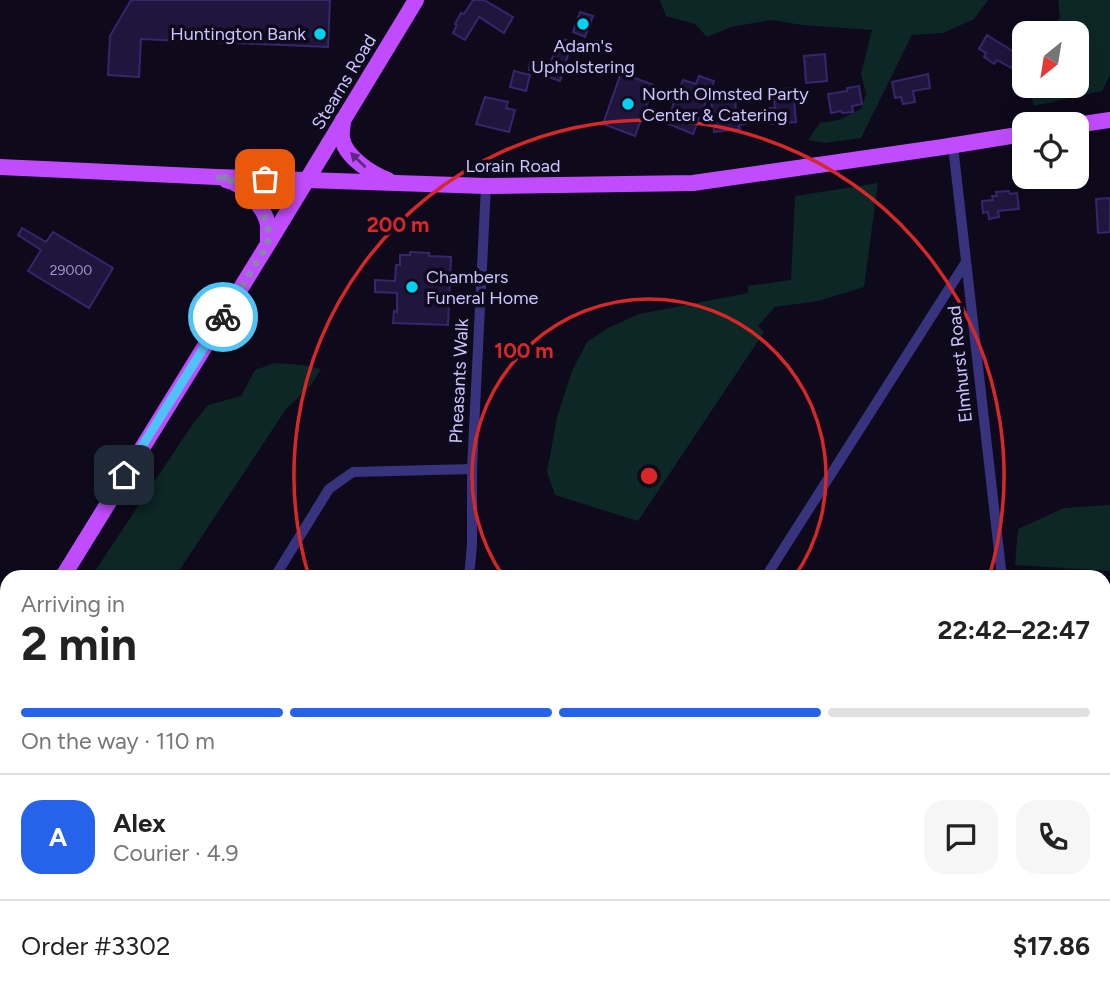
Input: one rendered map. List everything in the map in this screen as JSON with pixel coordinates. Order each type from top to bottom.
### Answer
[{"type":"main road","name":"Stearns Road","points":[[67,570],[416,0]]},
{"type":"main road","points":[[343,120],[341,137],[345,148],[358,163],[376,176],[397,184]]},
{"type":"main road","points":[[1089,123],[1110,120]]},
{"type":"main road","name":"Lorain Road","points":[[0,167],[397,184],[486,186],[693,183],[1012,136]]},
{"type":"main road","points":[[216,177],[233,181],[258,205],[268,223],[268,244]]},
{"type":"street","name":"Elmhurst Road","points":[[953,146],[1001,570]]},
{"type":"street","name":"Pheasants Walk","points":[[470,570],[486,186]]},
{"type":"street","points":[[770,570],[966,262]]},
{"type":"street","points":[[279,570],[329,489],[353,472],[472,469]]},
{"type":"green space","points":[[660,0],[988,0],[974,19],[943,33],[912,35],[861,138],[825,143],[808,140],[820,123],[839,120],[861,109],[866,94],[861,74],[872,30],[771,20],[731,27],[707,37],[695,24],[666,16]]},
{"type":"green space","points":[[1058,0],[1110,0],[1110,75],[1102,91],[1089,94],[1089,21],[1057,21],[1060,17]]},
{"type":"green space","points":[[1032,98],[1070,98],[1034,106]]},
{"type":"green space","points":[[878,183],[864,287],[818,301],[775,307],[758,326],[764,332],[638,521],[555,495],[547,472],[557,417],[572,371],[587,342],[608,328],[639,314],[748,293],[748,286],[791,280],[795,196]]},
{"type":"green space","points":[[275,363],[321,369],[311,385],[286,409],[180,570],[96,570],[192,425],[208,405],[241,396],[255,370]]},
{"type":"green space","points":[[1110,505],[1110,570],[1015,565],[1018,529],[1064,508]]},
{"type":"building","points":[[131,0],[330,0],[328,47],[141,39],[139,77],[108,75],[110,36]]},
{"type":"building","points":[[473,0],[484,0],[513,17],[504,33],[479,17],[465,40],[453,33],[461,13],[464,14]]},
{"type":"building","name":"Adam's Upholstering","points":[[580,12],[593,16],[585,37],[573,32]]},
{"type":"building","points":[[987,35],[1012,51],[1012,66],[997,60],[994,64],[984,57],[986,53],[979,49]]},
{"type":"building","points":[[559,38],[572,42],[560,81],[529,70],[530,62],[550,65]]},
{"type":"building","points":[[825,54],[827,81],[806,83],[804,56]]},
{"type":"building","points":[[514,71],[530,75],[526,91],[510,87]]},
{"type":"building","name":"North Olmsted Party Center & Catering","points":[[621,73],[654,85],[635,136],[603,124]]},
{"type":"building","points":[[928,74],[930,88],[913,91],[915,102],[903,104],[901,97],[895,98],[892,82]]},
{"type":"building","points":[[699,76],[714,81],[693,134],[666,123],[683,80],[696,84]]},
{"type":"building","points":[[859,86],[862,104],[852,106],[853,112],[831,113],[828,94]]},
{"type":"building","points":[[793,88],[796,122],[770,124],[769,108],[775,108],[773,90]]},
{"type":"building","points":[[735,96],[736,113],[745,112],[746,124],[739,125],[740,129],[714,132],[711,98]]},
{"type":"building","points":[[485,97],[508,102],[506,108],[515,110],[509,132],[476,124]]},
{"type":"building","points":[[1009,191],[1010,194],[1017,193],[1019,209],[998,211],[999,217],[989,219],[988,212],[983,213],[982,201],[993,200],[992,196],[997,196],[996,192]]},
{"type":"building","points":[[1110,198],[1110,232],[1098,233],[1096,199]]},
{"type":"building","points":[[22,228],[46,242],[53,232],[113,268],[89,308],[28,271],[41,250],[18,235]]},
{"type":"building","name":"Chambers Funeral Home","points":[[410,252],[451,257],[448,325],[393,323],[394,311],[397,312],[397,293],[375,292],[375,280],[395,281],[400,255],[410,255]]},
{"type":"way so far","points":[[223,317],[268,244],[268,223],[247,192],[233,181],[216,177],[265,179]]},
{"type":"place","name":"Adam's Upholstering","points":[[583,24]]},
{"type":"place","name":"Huntington Bank","points":[[320,34]]},
{"type":"place","name":"North Olmsted Party Center & Catering","points":[[628,104]]},
{"type":"place","name":"Chambers Funeral Home","points":[[412,287]]},
{"type":"route","points":[[124,475],[223,317]]}]
